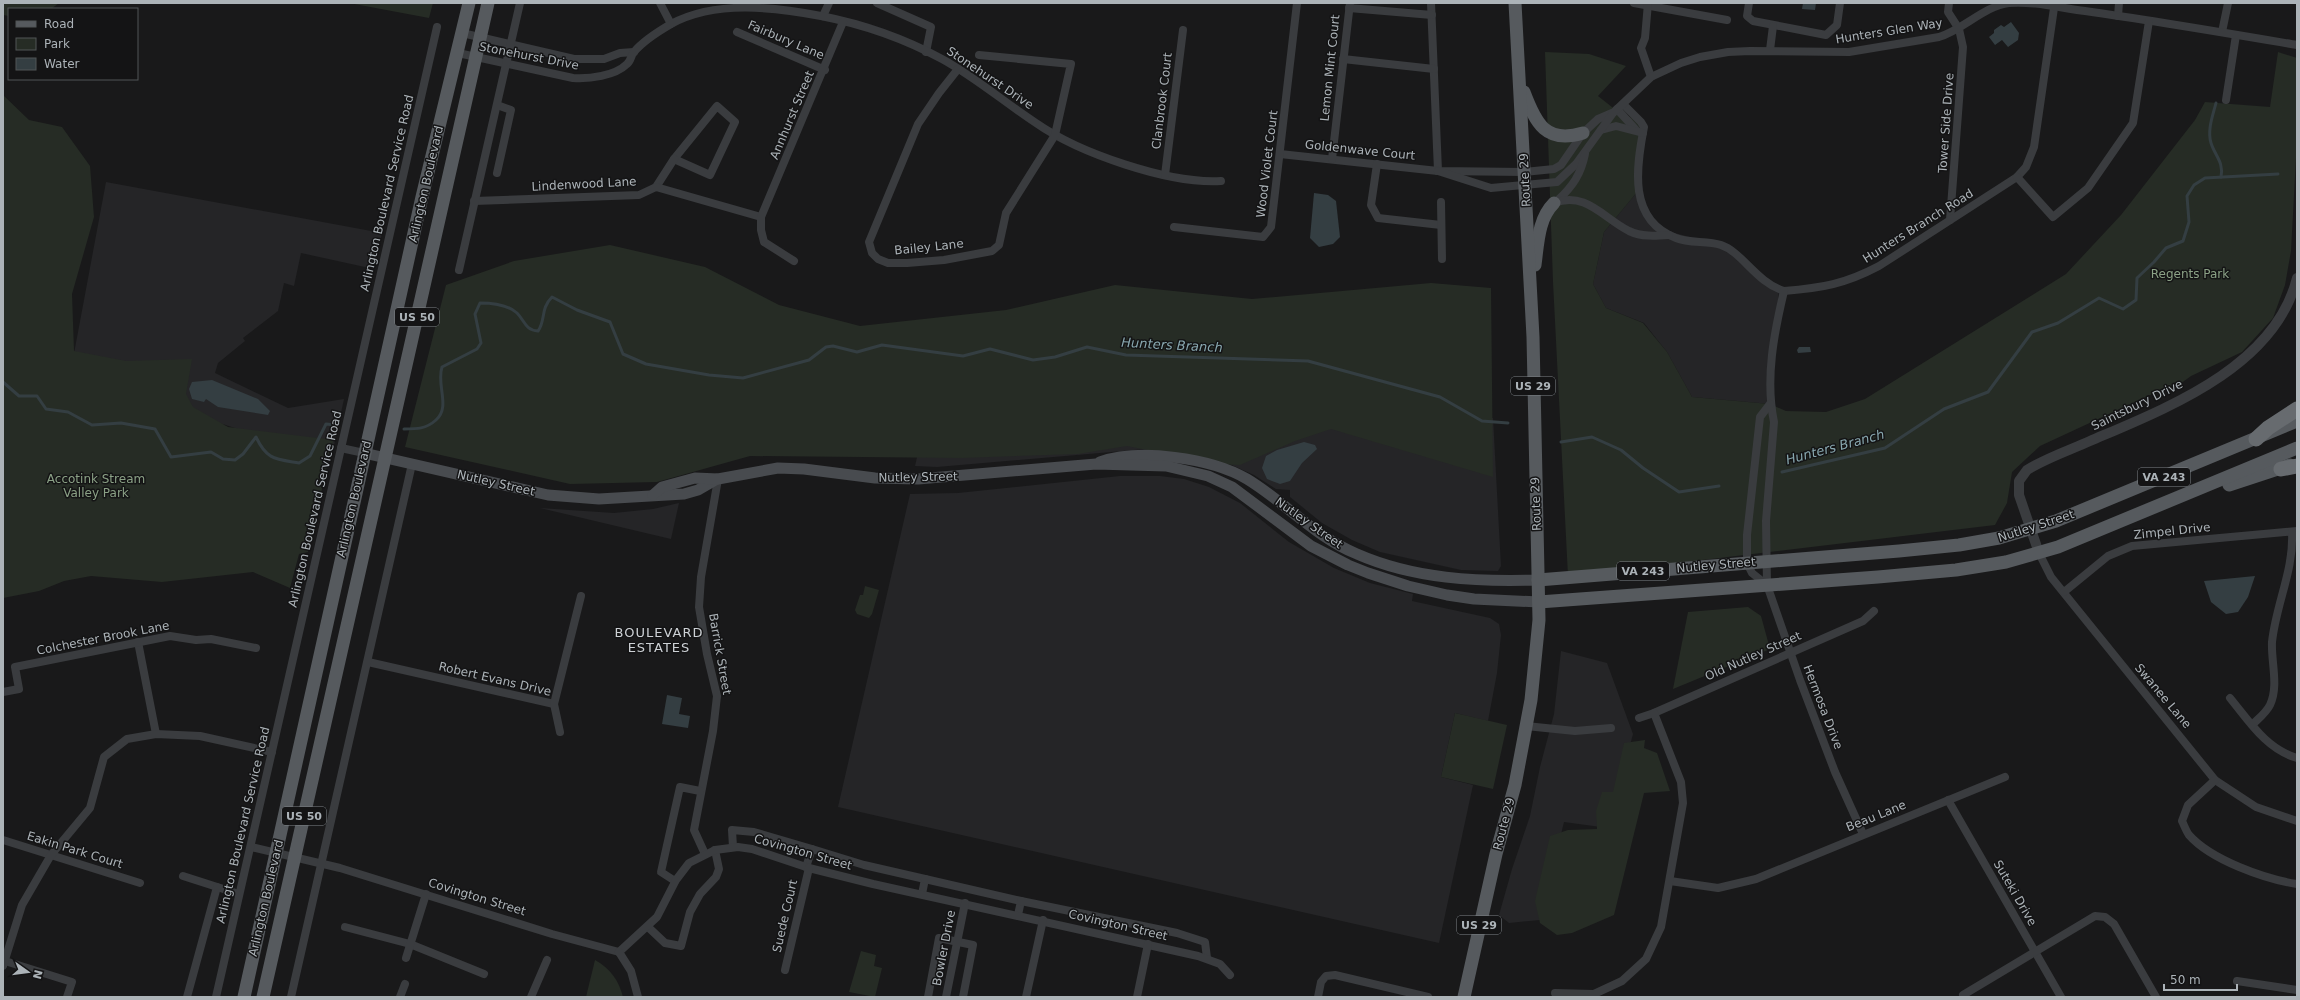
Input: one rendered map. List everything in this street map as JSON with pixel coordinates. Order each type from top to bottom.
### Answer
[{"type":"highway","points":[[2256,439],[2268,428],[2297,409]]},
{"type":"highway","points":[[2281,469],[2297,466]]},
{"type":"main road","name":"Arlington Boulevard","points":[[244,997],[420,205],[469,3]]},
{"type":"main road","name":"Arlington Boulevard","points":[[263,997],[488,3]]},
{"type":"main road","name":"Route 29","points":[[1464,997],[1496,854],[1514,785],[1531,700],[1539,602],[1531,300],[1515,3]]},
{"type":"main road","points":[[1519,80],[1530,109],[1545,130],[1561,137],[1583,133]]},
{"type":"main road","points":[[1531,300],[1542,221],[1546,212],[1554,203]]},
{"type":"main road","name":"Nutley Street","points":[[1096,464],[1122,455],[1165,456],[1194,461],[1246,478],[1326,538],[1370,560],[1455,578],[1473,580],[1538,580],[1959,545],[1999,538],[2056,521],[2297,421]]},
{"type":"main road","name":"Nutley Street","points":[[364,453],[555,496],[598,499],[653,494],[684,494],[698,490],[718,479],[757,470],[778,468],[804,469],[875,478],[918,479],[1096,464],[1166,466],[1214,478],[1246,495],[1291,532],[1318,550],[1348,565],[1408,586],[1474,599],[1539,602],[1956,570],[2006,562],[2039,553],[2149,510],[2297,448]]},
{"type":"main road","name":"Nutley Street","points":[[2149,510],[2281,469],[2297,462]]},
{"type":"street","points":[[459,270],[520,3]]},
{"type":"street","points":[[660,3],[671,24]]},
{"type":"street","points":[[823,16],[828,3]]},
{"type":"street","points":[[877,3],[931,27],[926,52]]},
{"type":"street","name":"Wood Violet Court","points":[[1174,227],[1263,237],[1271,227],[1297,3]]},
{"type":"street","points":[[1431,3],[1438,171]]},
{"type":"street","points":[[1634,3],[1648,4],[1727,20]]},
{"type":"street","points":[[1749,3],[1747,16],[1753,22],[1826,35],[1837,26],[1840,3]]},
{"type":"street","points":[[1949,3],[1948,12],[1959,28]]},
{"type":"street","points":[[2118,16],[2119,3]]},
{"type":"street","points":[[2222,32],[2228,3]]},
{"type":"street","points":[[1648,4],[1645,38],[1642,48],[1651,77]]},
{"type":"street","name":"Hunters Glen Way","points":[[1525,186],[1557,182],[1568,174],[1618,108],[1651,77],[1681,62],[1700,57],[1728,52],[1770,50],[1849,52],[1939,37],[2004,5],[2020,4],[2118,16],[2297,45]]},
{"type":"street","points":[[1349,6],[1432,15]]},
{"type":"street","name":"Lemon Mint Court","points":[[1332,159],[1349,6]]},
{"type":"street","name":"Stonehurst Drive","points":[[458,53],[573,78],[589,79],[627,64],[634,52],[671,24],[692,15],[723,8],[779,10],[823,16],[870,28],[926,52],[958,69],[1056,135],[1077,146],[1165,175],[1189,180],[1221,181]]},
{"type":"street","name":"Hunters Branch Road","points":[[1784,291],[1828,287],[1859,277],[2017,176],[2026,167],[2034,147],[2054,8]]},
{"type":"street","points":[[2017,176],[2054,217],[2088,188],[2133,123],[2149,21]]},
{"type":"street","name":"Annhurst Street","points":[[761,217],[825,70],[843,22]]},
{"type":"street","points":[[1770,50],[1773,26]]},
{"type":"street","name":"Arlington Boulevard Service Road","points":[[216,997],[437,27]]},
{"type":"street","name":"Tower Side Drive","points":[[1950,220],[1963,47],[1959,28]]},
{"type":"street","name":"Clanbrook Court","points":[[1165,175],[1183,30]]},
{"type":"street","name":"Fairbury Lane","points":[[737,32],[825,70]]},
{"type":"street","name":"Stonehurst Drive","points":[[462,33],[574,59],[604,59],[620,53],[634,52]]},
{"type":"street","points":[[2226,100],[2236,35]]},
{"type":"street","points":[[979,55],[1071,64],[1056,135]]},
{"type":"street","points":[[1343,59],[1434,69]]},
{"type":"street","name":"Bailey Lane","points":[[958,69],[939,93],[918,124],[889,192],[869,242],[872,253],[878,259],[888,262],[908,263],[944,260],[992,250],[1000,245],[1006,213],[1056,135]]},
{"type":"street","points":[[497,105],[511,110],[497,172]]},
{"type":"street","points":[[674,159],[710,175],[735,122],[717,106],[674,159],[656,187],[761,217],[761,230],[764,242],[794,261]]},
{"type":"street","points":[[1618,108],[1642,122],[1644,127],[1640,131],[1638,176],[1640,200],[1645,214],[1650,220],[1669,235]]},
{"type":"street","name":"Hunters Glen Way","points":[[1524,172],[1554,169],[1561,165],[1583,133],[1598,119],[1618,108]]},
{"type":"street","points":[[1600,130],[1616,126],[1640,131]]},
{"type":"street","name":"Hunters Glen Way","points":[[1554,203],[1576,180],[1582,167],[1586,150]]},
{"type":"street","name":"Goldenwave Court","points":[[1280,154],[1438,171],[1524,172]]},
{"type":"street","points":[[1377,164],[1371,205],[1378,218],[1441,225]]},
{"type":"street","name":"Goldenwave Court","points":[[1438,171],[1491,188],[1525,186]]},
{"type":"street","name":"Lindenwood Lane","points":[[474,201],[639,195],[656,187]]},
{"type":"street","points":[[1554,203],[1567,199],[1575,199],[1589,205],[1629,231],[1647,236],[1669,235],[1688,241],[1721,245],[1732,251],[1761,279],[1784,291]]},
{"type":"street","points":[[1441,202],[1442,259]]},
{"type":"street","name":"Saintsbury Drive","points":[[2039,553],[2018,488],[2020,481],[2027,470],[2169,405],[2223,374],[2246,357],[2268,335],[2288,307],[2297,278]]},
{"type":"street","name":"Hermosa Drive","points":[[1784,291],[1773,342],[1770,404],[1774,422],[1766,521],[1768,585],[1790,653],[1835,772],[1863,834]]},
{"type":"street","name":"Hermosa Drive","points":[[1747,562],[1747,535],[1760,416],[1770,404]]},
{"type":"street","name":"Nutley Street","points":[[341,448],[364,453]]},
{"type":"street","points":[[293,997],[412,464]]},
{"type":"street","name":"Barrick Street","points":[[705,854],[694,830],[700,791],[713,731],[717,696],[699,608],[701,577],[718,479]]},
{"type":"street","points":[[2252,725],[2264,714],[2270,705],[2274,691],[2272,653],[2273,631],[2276,613],[2289,572],[2293,550],[2294,531]]},
{"type":"street","name":"Zimpel Drive","points":[[2064,592],[2108,556],[2132,546],[2294,531]]},
{"type":"street","name":"Swanee Lane","points":[[2039,553],[2051,577],[2215,780],[2256,807],[2297,821]]},
{"type":"street","points":[[1747,562],[1752,573],[1768,585]]},
{"type":"street","name":"Robert Evans Drive","points":[[368,662],[554,704],[581,596]]},
{"type":"street","name":"Old Nutley Street","points":[[1639,718],[1654,713],[1863,621],[1874,611]]},
{"type":"street","name":"Colchester Brook Lane","points":[[3,692],[19,689],[15,667],[138,642],[175,636],[196,640],[212,639],[256,648]]},
{"type":"street","points":[[138,642],[156,734]]},
{"type":"street","points":[[2230,698],[2265,740],[2278,749],[2297,758]]},
{"type":"street","points":[[554,704],[560,732]]},
{"type":"street","points":[[1555,992],[1575,995],[1594,994],[1622,981],[1646,959],[1661,927],[1682,819],[1683,796],[1681,782],[1654,713]]},
{"type":"street","points":[[1526,726],[1575,731],[1611,728]]},
{"type":"street","points":[[67,997],[72,982],[4,964],[22,905],[51,855],[90,808],[104,757],[127,739],[156,734],[200,736],[272,752]]},
{"type":"street","name":"Beau Lane","points":[[1670,881],[1718,888],[1756,879],[2005,777]]},
{"type":"street","points":[[2215,780],[2188,805],[2182,821],[2189,835],[2217,856],[2255,874],[2297,884]]},
{"type":"street","points":[[675,881],[661,872],[680,787],[700,791]]},
{"type":"street","name":"Suteki Drive","points":[[1948,800],[2061,997]]},
{"type":"street","points":[[733,847],[732,830],[754,832],[864,865],[1021,901],[1177,933],[1205,942],[1207,958]]},
{"type":"street","name":"Eakin Park Court","points":[[3,840],[140,883]]},
{"type":"street","name":"Covington Street","points":[[251,847],[322,864],[426,894],[552,934],[619,952],[648,927],[665,906],[675,881],[690,864],[705,854],[715,850],[733,847],[752,849],[808,867],[1207,958],[1220,964],[1230,975]]},
{"type":"street","name":"Suede Court","points":[[785,970],[812,849]]},
{"type":"street","points":[[648,927],[665,943],[681,946],[690,912],[700,894],[716,876],[719,869],[715,850]]},
{"type":"street","points":[[183,876],[239,894]]},
{"type":"street","points":[[922,894],[925,879]]},
{"type":"street","points":[[187,997],[217,887]]},
{"type":"street","points":[[406,958],[426,894]]},
{"type":"street","points":[[1018,915],[1021,901]]},
{"type":"street","name":"Bowler Drive","points":[[946,997],[965,903]]},
{"type":"street","points":[[1964,995],[2095,916],[2105,917],[2114,924],[2156,997]]},
{"type":"street","points":[[1026,997],[1043,920]]},
{"type":"street","points":[[345,927],[410,944],[484,974]]},
{"type":"street","points":[[928,997],[939,938],[973,945],[963,997]]},
{"type":"street","points":[[1137,997],[1148,944]]},
{"type":"street","points":[[619,952],[631,971],[638,997]]},
{"type":"street","points":[[530,997],[547,960]]},
{"type":"street","points":[[1318,997],[1321,982],[1326,976],[1335,975],[1428,997]]},
{"type":"street","points":[[2237,981],[2297,990]]},
{"type":"street","points":[[400,997],[405,984]]},
{"type":"shaded area","points":[[106,182],[382,233],[374,269],[301,253],[294,286],[284,283],[278,311],[243,338],[245,341],[218,363],[215,373],[288,408],[344,399],[331,459],[70,375]]},
{"type":"shaded area","points":[[1638,191],[1659,229],[1721,245],[1779,289],[1770,404],[1692,397],[1667,352],[1644,323],[1606,308],[1593,284],[1604,232]]},
{"type":"shaded area","points":[[939,361],[1493,418],[1501,566],[1498,571],[1461,570],[1380,552],[1352,540],[1322,523],[1290,497],[1290,490],[1276,489],[1254,475],[1227,463],[1146,449],[937,467],[915,466]]},
{"type":"shaded area","points":[[1120,476],[1160,476],[1184,479],[1209,487],[1240,503],[1289,542],[1334,568],[1370,583],[1413,594],[1412,601],[1490,618],[1499,624],[1501,635],[1497,673],[1488,721],[1455,713],[1441,777],[1473,785],[1439,943],[838,807],[910,494],[958,493]]},
{"type":"shaded area","points":[[679,503],[671,539],[540,508],[614,513],[653,509]]},
{"type":"shaded area","points":[[1561,651],[1607,663],[1633,734],[1608,828],[1564,822],[1540,920],[1509,923],[1499,915],[1512,869],[1530,816],[1540,767],[1554,714]]},
{"type":"green space","points":[[3,3],[59,3],[52,8],[8,8],[8,16],[3,15]]},
{"type":"green space","points":[[349,3],[433,3],[429,18]]},
{"type":"green space","name":"Regents Park","points":[[1545,52],[1589,54],[1626,66],[1598,96],[1617,111],[1641,122],[1638,191],[1604,232],[1593,284],[1606,308],[1643,323],[1667,352],[1692,397],[1770,404],[1786,411],[1826,412],[1865,399],[2066,274],[2121,215],[2195,120],[2205,102],[2270,107],[2278,52],[2297,58],[2297,139],[2291,251],[2285,285],[2273,318],[2242,352],[2191,376],[2180,384],[2165,388],[2040,446],[2012,472],[2007,503],[1995,525],[1568,576],[1553,282]]},
{"type":"green space","name":"Accotink Stream Valley Park","points":[[3,95],[29,120],[62,127],[90,166],[94,217],[72,294],[74,351],[126,361],[192,359],[186,394],[193,407],[228,427],[334,440],[325,465],[327,466],[308,552],[299,554],[290,588],[253,572],[162,582],[91,576],[64,581],[39,591],[3,598]]},
{"type":"green space","points":[[610,245],[705,267],[779,305],[860,326],[1006,310],[1115,285],[1252,299],[1431,283],[1491,288],[1493,477],[1331,429],[1295,441],[1240,465],[1218,464],[1127,446],[1078,454],[961,458],[750,456],[657,482],[570,484],[405,447],[446,285],[514,261]]},
{"type":"green space","points":[[865,586],[879,590],[872,614],[869,618],[857,614],[855,610],[860,595],[863,595]]},
{"type":"green space","points":[[1748,607],[1761,616],[1770,649],[1673,689],[1688,612]]},
{"type":"green space","points":[[1455,713],[1507,725],[1493,789],[1441,777]]},
{"type":"green space","points":[[1645,740],[1644,748],[1657,753],[1670,791],[1644,793],[1614,915],[1572,933],[1557,935],[1540,923],[1535,901],[1550,836],[1568,830],[1597,829],[1596,811],[1602,792],[1613,792],[1624,743]]},
{"type":"green space","points":[[861,951],[876,955],[874,966],[882,968],[875,997],[849,992]]},
{"type":"green space","points":[[595,960],[605,967],[613,976],[623,997],[586,997]]},
{"type":"water","points":[[1803,3],[1816,3],[1815,10],[1802,9]]},
{"type":"water","points":[[2011,22],[2019,33],[2018,40],[2008,47],[2002,40],[1995,45],[1989,37],[1994,33],[1994,30],[2001,25],[2004,27]]},
{"type":"water","points":[[1314,193],[1328,195],[1336,201],[1340,237],[1333,244],[1319,247],[1310,238]]},
{"type":"water","points":[[1799,347],[1810,347],[1811,352],[1798,353],[1797,350]]},
{"type":"water","points":[[212,380],[258,399],[270,411],[268,415],[218,407],[206,399],[204,402],[192,399],[189,389],[192,382]]},
{"type":"water","points":[[1304,442],[1315,445],[1317,449],[1302,463],[1290,481],[1280,484],[1267,479],[1262,468],[1266,456],[1277,450]]},
{"type":"water","points":[[2255,576],[2248,597],[2238,612],[2226,614],[2211,602],[2204,581]]},
{"type":"water","points":[[667,695],[682,698],[679,714],[690,716],[688,728],[662,724]]},
{"type":"waterway","points":[[2216,103],[2211,123],[2210,138],[2220,163],[2222,172],[2221,177]]},
{"type":"waterway","name":"Hunters Branch","points":[[1782,472],[1885,448],[1944,409],[1988,392],[2032,332],[2058,323],[2099,298],[2123,309],[2136,300],[2137,278],[2166,248],[2183,241],[2189,222],[2187,196],[2194,185],[2205,178],[2278,174]]},
{"type":"waterway","name":"Hunters Branch","points":[[404,429],[417,429],[425,427],[436,420],[440,415],[443,402],[441,381],[442,367],[477,349],[481,343],[475,314],[480,303],[505,306],[517,313],[530,329],[538,331],[542,323],[544,310],[548,301],[552,297],[577,310],[610,322],[623,354],[646,364],[709,375],[743,378],[809,360],[826,347],[833,346],[857,352],[882,345],[963,356],[990,349],[1033,360],[1055,357],[1087,347],[1126,355],[1308,361],[1440,397],[1482,421],[1508,423]]},
{"type":"waterway","name":"Hunters Branch","points":[[3,382],[19,396],[37,396],[46,409],[68,412],[92,425],[121,423],[155,429],[171,457],[211,452],[223,459],[235,460],[243,454],[256,437],[260,445],[268,454],[278,459],[299,463],[310,456],[326,424],[336,425]]},
{"type":"waterway","name":"Hunters Branch","points":[[1561,442],[1592,437],[1621,450],[1643,468],[1679,492],[1719,486]]},
{"type":"district","name":"BOULEVARD ESTATES","points":[[659,640]]}]
